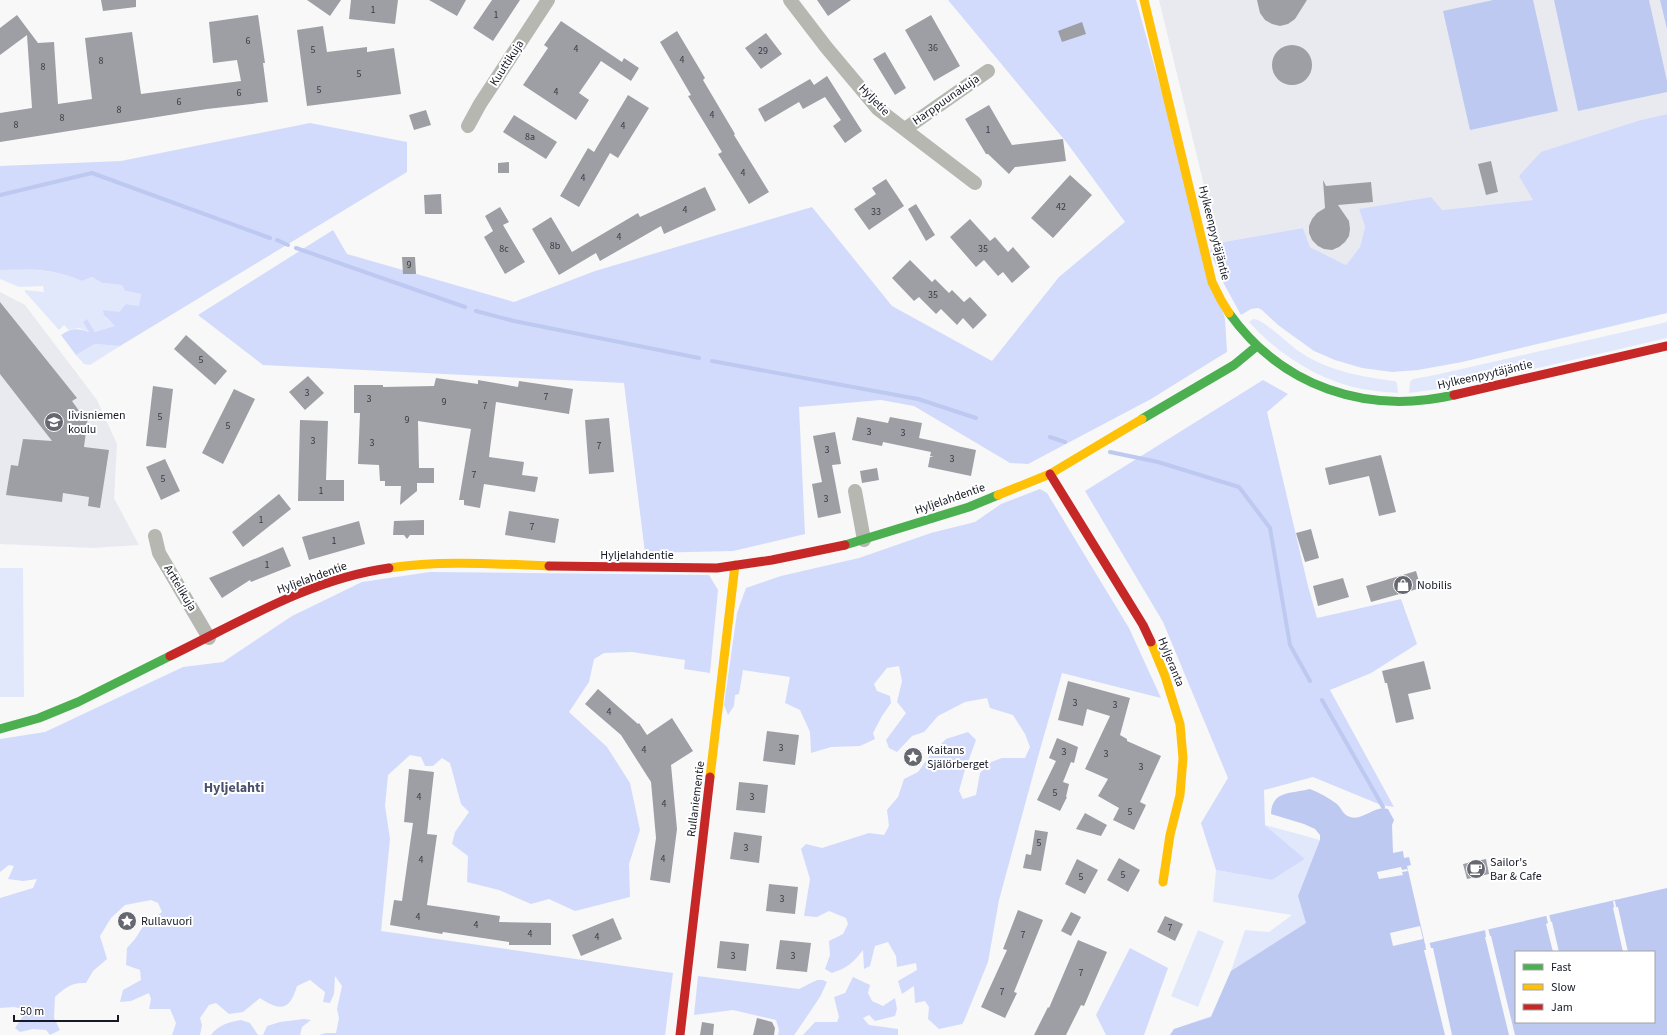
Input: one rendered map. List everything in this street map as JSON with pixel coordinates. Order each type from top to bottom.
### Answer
[{"type":"street","name":"Kuuttikuja","points":[[468,126],[480,104],[548,0]]},
{"type":"street","name":"Hyljetie","points":[[790,0],[826,47],[878,109],[975,183]]},
{"type":"street","name":"Hylkeenpyytäjäntie","points":[[1144,0],[1212,282],[1223,306],[1257,346],[1275,362],[1326,388],[1348,395],[1402,402],[1436,399],[1667,346]]},
{"type":"street","name":"Harppuunakuja","points":[[905,129],[988,70]]},
{"type":"street","name":"Hyljelahdentie","points":[[0,729],[40,718],[78,702],[305,590],[354,575],[406,565],[467,563],[653,568],[717,568],[819,551],[864,540],[969,507],[1050,474],[1234,365],[1257,346]]},
{"type":"street","name":"Hyljeranta","points":[[1050,474],[1143,625],[1165,676],[1180,724],[1183,758],[1180,795],[1170,834],[1163,882]]},
{"type":"street","points":[[855,491],[864,540]]},
{"type":"street","name":"Arttelikuja","points":[[155,536],[159,553],[209,638]]},
{"type":"street","name":"Rullaniementie","points":[[680,1035],[735,565]]},
{"type":"shaded area","points":[[948,0],[1136,0],[1225,319],[1227,352],[1151,399],[1028,464],[1010,463],[914,406],[881,400],[799,407],[805,534],[733,551],[645,553],[624,383],[263,365],[198,315],[333,230],[347,254],[514,302],[595,271],[812,207],[892,306],[992,361],[1059,277],[1125,222],[1067,143]]},
{"type":"shaded area","points":[[1159,0],[1667,0],[1667,114],[1641,120],[1533,200],[1442,210],[1359,209],[1365,227],[1360,247],[1346,265],[1310,247],[1303,228],[1218,243]]},
{"type":"shaded area","points":[[1493,0],[1533,0],[1558,111],[1470,130],[1443,11]]},
{"type":"shaded area","points":[[1554,0],[1649,0],[1667,81],[1667,92],[1578,111]]},
{"type":"shaded area","points":[[1660,0],[1667,0],[1667,29]]},
{"type":"shaded area","points":[[1667,114],[1667,313],[1462,362],[1418,370],[1392,372],[1362,368],[1335,360],[1314,351],[1278,325],[1258,308],[1251,309],[1241,315],[1224,284],[1210,251],[1218,243],[1303,228],[1310,247],[1346,265],[1360,247],[1365,227],[1359,209],[1431,197],[1442,210],[1533,200],[1519,176],[1541,152],[1641,120]]},
{"type":"shaded area","points":[[310,123],[407,142],[407,172],[120,346],[95,344],[76,355],[61,335],[75,329],[89,332],[83,322],[87,319],[95,332],[115,326],[104,315],[103,310],[119,312],[126,304],[139,306],[141,294],[125,291],[122,285],[102,283],[92,277],[82,281],[62,274],[42,270],[0,270],[0,166],[121,161]]},
{"type":"shaded area","points":[[24,269],[66,273],[82,281],[92,277],[102,283],[122,285],[125,291],[141,294],[139,306],[127,304],[119,312],[106,318],[116,326],[109,329],[95,332],[87,320],[83,322],[90,332],[79,328],[69,330],[64,325],[59,330],[25,292],[25,290],[44,292],[43,286],[19,287],[0,279],[0,270]]},
{"type":"shaded area","name":"Iivisniemen koulu","points":[[0,292],[25,305],[97,400],[117,444],[114,498],[139,545],[92,548],[0,544]]},
{"type":"shaded area","points":[[1253,319],[1262,322],[1297,350],[1319,363],[1343,372],[1395,381],[1397,383],[1398,393],[1362,389],[1346,385],[1315,373],[1273,345],[1249,322]]},
{"type":"shaded area","points":[[1667,322],[1667,338],[1460,386],[1409,393],[1410,382],[1413,379]]},
{"type":"shaded area","points":[[95,344],[120,346],[90,365],[84,364],[76,355]]},
{"type":"shaded area","points":[[1263,380],[1288,394],[1267,412],[1317,618],[1401,599],[1417,644],[1371,673],[1330,690],[1394,807],[1381,805],[1313,777],[1264,790],[1265,825],[1305,859],[1272,880],[1216,870],[1201,823],[1228,778],[1163,622],[1085,491]]},
{"type":"shaded area","points":[[1040,489],[1047,493],[1129,628],[1161,698],[1062,673],[999,900],[988,962],[962,1024],[939,1029],[928,1019],[929,1007],[925,1001],[915,1003],[914,986],[902,994],[898,981],[917,970],[916,963],[897,967],[896,956],[888,942],[875,946],[870,966],[864,969],[863,950],[853,962],[842,969],[832,973],[825,969],[830,955],[829,941],[843,934],[848,924],[846,918],[829,911],[817,917],[804,916],[810,879],[801,849],[806,844],[822,848],[869,833],[884,835],[889,826],[887,810],[898,797],[904,779],[918,772],[931,754],[946,739],[968,732],[976,740],[959,791],[963,799],[976,795],[980,773],[991,762],[1002,758],[1025,758],[1030,747],[1025,734],[1013,715],[990,708],[987,698],[965,702],[938,716],[924,732],[912,736],[897,752],[889,748],[886,740],[906,713],[897,702],[902,681],[899,666],[887,668],[874,684],[877,691],[890,696],[891,703],[873,733],[875,739],[860,746],[831,747],[811,753],[810,732],[800,710],[785,703],[790,677],[743,670],[739,694],[735,695],[734,706],[728,715],[724,705],[737,613],[746,588],[781,576],[859,558],[931,533],[975,522],[1001,504]]},
{"type":"shaded area","points":[[0,568],[23,568],[24,697],[0,697]]},
{"type":"shaded area","points":[[430,572],[709,575],[718,590],[710,673],[684,669],[685,660],[632,652],[604,653],[594,659],[589,682],[569,712],[607,747],[630,783],[640,830],[629,864],[630,897],[575,911],[549,899],[531,904],[499,890],[467,882],[468,856],[452,844],[455,832],[469,812],[461,804],[450,763],[442,758],[433,766],[425,766],[421,757],[410,755],[388,775],[385,806],[390,839],[381,931],[673,973],[665,1035],[319,1035],[336,1033],[339,1018],[337,1009],[342,986],[335,976],[334,994],[330,1003],[323,1002],[325,992],[310,980],[297,986],[291,1000],[284,1006],[279,1007],[260,998],[243,1012],[229,1014],[216,1003],[209,1005],[200,1018],[202,1025],[200,1035],[172,1035],[176,1023],[170,1009],[149,1009],[151,999],[149,993],[131,1001],[120,1002],[123,990],[141,980],[140,970],[126,965],[127,948],[144,925],[162,912],[158,903],[151,900],[125,905],[111,918],[100,936],[107,959],[93,971],[86,983],[69,986],[55,997],[54,1018],[60,1030],[50,1035],[46,1030],[33,1029],[20,1032],[15,1028],[27,1010],[14,1007],[0,1008],[0,898],[33,888],[37,879],[23,881],[8,879],[14,866],[9,865],[0,872],[0,739],[45,732],[183,667],[223,662],[292,616],[362,582]]},
{"type":"shaded area","points":[[1310,789],[1337,804],[1348,816],[1355,818],[1378,809],[1388,809],[1394,820],[1392,825],[1393,853],[1403,851],[1404,858],[1409,857],[1411,865],[1407,866],[1425,944],[1667,888],[1667,1035],[1170,1035],[1174,1029],[1211,1017],[1231,971],[1306,923],[1298,896],[1320,840],[1320,835],[1315,829],[1304,824],[1271,814],[1272,806],[1275,801],[1284,794]]},
{"type":"shaded area","points":[[1265,825],[1320,840],[1319,971],[1170,1035],[1174,1029],[1211,1016],[1231,971],[1245,930],[1269,932],[1292,915],[1213,902],[1216,870],[1272,880],[1305,859]]},
{"type":"shaded area","points":[[1198,930],[1224,941],[1198,1007],[1171,996]]},
{"type":"shaded area","points":[[1130,948],[1168,968],[1144,1035],[1106,1035],[1096,1015]]},
{"type":"shaded area","points":[[698,976],[799,989],[817,980],[827,982],[820,997],[795,1034],[778,1035],[779,1030],[776,1020],[733,1010],[694,1015]]},
{"type":"shaded area","points":[[853,977],[870,985],[868,993],[872,1001],[883,1006],[895,998],[897,1009],[895,1016],[875,1021],[869,1015],[863,1018],[869,1025],[898,1029],[898,1035],[803,1035],[815,1022],[837,1022],[839,1017],[834,997],[845,993]]},
{"type":"shaded area","points":[[304,1019],[311,1020],[302,1027],[300,1035],[263,1035],[267,1026],[280,1022]]},
{"type":"shaded area","points":[[241,1020],[250,1023],[258,1035],[211,1035],[224,1024]]},
{"type":"pier","points":[[1401,867],[1402,870],[1407,869],[1408,871],[1402,872],[1403,875],[1379,879],[1377,872]]},
{"type":"pier","points":[[1613,901],[1615,901],[1616,907],[1618,907],[1628,951],[1623,951]]},
{"type":"pier","points":[[1549,914],[1552,922],[1559,951],[1553,951],[1546,924],[1548,923],[1546,915]]},
{"type":"pier","points":[[1420,926],[1423,939],[1393,946],[1390,933]]},
{"type":"pier","points":[[1488,928],[1515,1035],[1509,1035],[1485,937],[1485,929]]},
{"type":"pier","points":[[1429,941],[1431,948],[1433,948],[1452,1035],[1445,1035],[1424,950],[1426,950],[1425,942]]},
{"type":"building","points":[[101,0],[136,0],[136,7],[103,11]]},
{"type":"building","points":[[307,0],[341,0],[330,16]]},
{"type":"building","points":[[351,0],[398,0],[395,24],[349,19]]},
{"type":"building","points":[[429,0],[466,0],[457,16]]},
{"type":"building","points":[[492,0],[520,0],[493,41],[473,28]]},
{"type":"building","points":[[817,0],[851,0],[828,16]]},
{"type":"building","points":[[1257,0],[1307,0],[1295,19],[1288,24],[1280,26],[1265,20],[1260,13]]},
{"type":"building","points":[[17,15],[38,43],[54,42],[58,104],[92,99],[85,38],[132,32],[141,94],[241,81],[237,60],[213,63],[209,22],[258,15],[265,63],[263,63],[268,102],[207,109],[0,142],[0,113],[32,108],[27,35],[0,55],[0,28]]},
{"type":"building","points":[[931,15],[960,66],[934,81],[905,30]]},
{"type":"building","points":[[561,21],[622,62],[624,58],[639,68],[631,81],[601,61],[579,93],[589,100],[576,120],[523,85],[548,48],[544,45]]},
{"type":"building","points":[[1082,22],[1086,34],[1062,42],[1058,31]]},
{"type":"building","points":[[323,26],[327,52],[367,47],[367,52],[394,48],[401,94],[307,106],[297,30]]},
{"type":"building","points":[[677,31],[705,78],[703,80],[735,134],[734,135],[769,192],[749,204],[718,154],[722,152],[688,96],[691,95],[660,42]]},
{"type":"building","points":[[766,33],[782,54],[761,69],[745,48]]},
{"type":"building","points":[[1296,45],[1303,48],[1309,54],[1312,65],[1311,73],[1303,82],[1296,85],[1288,85],[1281,82],[1273,73],[1272,61],[1275,54],[1284,46]]},
{"type":"building","points":[[885,52],[906,88],[895,95],[873,59]]},
{"type":"building","points":[[827,76],[862,131],[845,143],[833,126],[841,120],[825,97],[803,109],[799,102],[765,122],[758,109],[810,79],[814,85]]},
{"type":"building","points":[[628,95],[649,108],[618,158],[610,153],[579,207],[560,196],[588,148],[594,152]]},
{"type":"building","points":[[989,105],[1012,145],[1063,139],[1066,161],[1015,167],[1009,174],[988,154],[986,154],[965,119]]},
{"type":"building","points":[[426,110],[431,125],[414,130],[409,115]]},
{"type":"building","points":[[514,115],[557,142],[546,159],[503,132]]},
{"type":"building","points":[[1491,161],[1498,192],[1486,195],[1478,164]]},
{"type":"building","points":[[509,162],[509,173],[498,173],[498,163]]},
{"type":"building","points":[[1070,175],[1092,195],[1053,238],[1031,218]]},
{"type":"building","points":[[886,179],[904,206],[869,230],[854,209],[876,194],[872,188]]},
{"type":"building","points":[[1323,180],[1326,186],[1371,182],[1373,202],[1338,205],[1349,221],[1350,229],[1349,236],[1345,242],[1332,250],[1324,249],[1318,246],[1312,240],[1309,233],[1309,226],[1312,219],[1317,213],[1325,208]]},
{"type":"building","points":[[705,187],[716,210],[664,234],[661,226],[600,261],[596,253],[559,275],[532,229],[551,217],[572,252],[638,213],[640,217]]},
{"type":"building","points":[[441,194],[442,214],[425,214],[424,195]]},
{"type":"building","points":[[916,204],[935,235],[926,241],[908,209]]},
{"type":"building","points":[[500,207],[509,222],[503,225],[525,262],[505,274],[484,237],[493,231],[485,216]]},
{"type":"building","points":[[970,219],[990,241],[995,237],[1008,252],[1013,247],[1030,267],[1012,283],[1003,272],[998,276],[984,260],[976,267],[950,237]]},
{"type":"building","points":[[402,257],[415,257],[416,274],[403,274]]},
{"type":"building","points":[[910,260],[932,282],[935,279],[949,293],[952,290],[964,302],[970,297],[987,315],[973,329],[963,318],[957,325],[941,309],[936,314],[919,297],[914,301],[892,278]]},
{"type":"building","points":[[0,302],[77,398],[72,401],[82,415],[88,416],[84,447],[109,450],[100,508],[88,506],[89,497],[63,493],[62,502],[6,495],[11,465],[18,466],[23,439],[52,441],[0,374]]},
{"type":"building","points":[[186,335],[227,371],[215,385],[174,349]]},
{"type":"building","points":[[308,376],[324,393],[305,410],[289,392]]},
{"type":"building","points":[[436,378],[478,384],[478,380],[518,387],[519,381],[573,389],[569,414],[496,402],[489,457],[524,462],[522,475],[538,477],[535,492],[484,484],[480,508],[464,505],[464,500],[459,500],[471,429],[418,421],[419,468],[434,468],[434,483],[417,483],[417,491],[400,505],[401,486],[385,486],[385,481],[380,481],[379,465],[358,464],[360,413],[354,413],[354,385],[383,385],[383,387],[434,386]]},
{"type":"building","points":[[153,386],[173,389],[166,448],[146,446]]},
{"type":"building","points":[[234,389],[255,399],[223,464],[202,453]]},
{"type":"building","points":[[857,417],[888,423],[890,417],[922,423],[919,438],[976,450],[971,476],[928,467],[930,457],[934,457],[930,456],[931,452],[883,442],[882,446],[852,440]]},
{"type":"building","points":[[609,418],[614,472],[589,474],[585,420]]},
{"type":"building","points":[[300,420],[328,421],[326,480],[344,480],[344,501],[298,501]]},
{"type":"building","points":[[835,432],[841,464],[832,465],[841,513],[818,518],[812,484],[822,482],[813,436]]},
{"type":"building","points":[[1381,455],[1396,512],[1379,516],[1369,476],[1329,485],[1325,468]]},
{"type":"building","points":[[165,459],[180,491],[161,500],[146,467]]},
{"type":"building","points":[[877,468],[879,480],[862,483],[860,471]]},
{"type":"building","points":[[279,494],[291,509],[243,547],[232,532]]},
{"type":"building","points":[[509,511],[559,519],[555,543],[505,535]]},
{"type":"building","points":[[424,520],[424,535],[410,535],[407,539],[404,535],[393,535],[394,521]]},
{"type":"building","points":[[359,521],[365,544],[309,560],[302,537]]},
{"type":"building","points":[[1311,529],[1319,558],[1305,562],[1296,533]]},
{"type":"building","points":[[283,547],[291,566],[251,582],[250,580],[222,598],[209,578]]},
{"type":"building","points":[[1416,571],[1421,588],[1371,602],[1366,586]]},
{"type":"building","points":[[1343,578],[1349,597],[1318,606],[1313,586]]},
{"type":"building","points":[[1424,661],[1431,689],[1408,694],[1414,719],[1396,723],[1387,683],[1385,683],[1382,671]]},
{"type":"building","points":[[1068,681],[1130,698],[1120,735],[1127,739],[1127,741],[1161,756],[1140,802],[1146,805],[1134,830],[1113,820],[1119,808],[1098,796],[1108,779],[1085,769],[1110,716],[1087,709],[1083,726],[1058,720]]},
{"type":"building","points":[[598,689],[638,724],[639,723],[647,735],[672,718],[693,751],[671,765],[677,829],[670,883],[650,880],[656,838],[651,782],[621,735],[585,704]]},
{"type":"building","points":[[767,731],[799,735],[795,765],[763,761]]},
{"type":"building","points":[[1057,738],[1078,747],[1074,763],[1071,762],[1063,782],[1069,784],[1067,797],[1060,811],[1037,800],[1056,761],[1049,758]]},
{"type":"building","points":[[409,769],[434,772],[427,834],[437,835],[427,905],[500,916],[499,922],[551,923],[551,945],[509,945],[509,942],[443,932],[442,934],[390,925],[394,900],[402,901],[413,823],[404,822]]},
{"type":"building","points":[[739,782],[768,785],[765,813],[736,810]]},
{"type":"building","points":[[1085,813],[1107,825],[1101,836],[1076,829]]},
{"type":"building","points":[[1035,830],[1048,832],[1041,871],[1023,868],[1026,854],[1031,855]]},
{"type":"building","points":[[734,832],[762,836],[759,863],[730,859]]},
{"type":"building","points":[[1119,858],[1140,870],[1128,892],[1107,880]]},
{"type":"building","points":[[1077,859],[1098,870],[1085,894],[1065,884]]},
{"type":"building","points":[[1486,859],[1489,874],[1467,879],[1463,864]]},
{"type":"building","points":[[769,884],[798,887],[795,914],[766,911]]},
{"type":"building","points":[[1018,910],[1043,920],[1014,992],[1017,993],[1005,1018],[981,1007],[1007,950],[1003,949]]},
{"type":"building","points":[[1071,912],[1081,917],[1071,936],[1061,931]]},
{"type":"building","points":[[1165,916],[1183,924],[1175,941],[1157,932]]},
{"type":"building","points":[[613,918],[622,939],[581,956],[572,935]]},
{"type":"building","points":[[780,940],[811,943],[807,972],[776,969]]},
{"type":"building","points":[[1078,940],[1107,952],[1084,1006],[1081,1005],[1066,1035],[1034,1035],[1048,1007],[1049,1008]]},
{"type":"building","points":[[720,941],[749,944],[746,971],[717,968]]},
{"type":"building","points":[[757,1018],[772,1022],[775,1028],[774,1035],[753,1035]]},
{"type":"building","points":[[702,1022],[714,1024],[713,1035],[700,1035]]},
{"type":"waterway","points":[[0,195],[92,173],[270,238]]},
{"type":"waterway","points":[[277,240],[288,245]]},
{"type":"waterway","points":[[296,248],[465,307]]},
{"type":"waterway","points":[[476,311],[514,321],[699,358]]},
{"type":"waterway","points":[[712,361],[918,399],[976,418]]},
{"type":"waterway","points":[[1050,437],[1065,442]]},
{"type":"waterway","points":[[1110,452],[1158,462],[1239,487],[1270,528],[1290,645],[1310,681]]},
{"type":"waterway","points":[[1322,700],[1383,807]]},
{"type":"traffic: fast","points":[[1229,313],[1250,339],[1274,360],[1300,377],[1328,389],[1358,397],[1389,401],[1421,400],[1454,395]]},
{"type":"traffic: fast","points":[[1142,419],[1234,365],[1257,346]]},
{"type":"traffic: fast","points":[[845,545],[969,507],[998,495]]},
{"type":"traffic: fast","points":[[0,729],[39,718],[78,702],[170,656]]},
{"type":"traffic: slow","points":[[1144,0],[1212,282],[1229,313]]},
{"type":"traffic: slow","points":[[998,495],[1050,474],[1142,419]]},
{"type":"traffic: slow","points":[[389,568],[449,563],[549,566]]},
{"type":"traffic: slow","points":[[710,777],[735,565]]},
{"type":"traffic: slow","points":[[1151,642],[1165,676],[1180,724],[1183,758],[1180,795],[1170,835],[1163,882]]},
{"type":"traffic: jam","points":[[1454,395],[1667,346]]},
{"type":"traffic: jam","points":[[1050,474],[1143,625],[1151,642]]},
{"type":"traffic: jam","points":[[549,566],[717,568],[772,560],[845,545]]},
{"type":"traffic: jam","points":[[170,656],[276,603],[303,592],[331,582],[389,568]]},
{"type":"traffic: jam","points":[[680,1035],[710,777]]},
{"type":"place","name":"Iivisniemen koulu","points":[[54,422]]},
{"type":"place","name":"Nobilis","points":[[1403,585]]},
{"type":"place","name":"Kaitans Själörberget","points":[[913,757]]},
{"type":"place","name":"Sailor's Bar & Cafe","points":[[1476,869]]},
{"type":"place","name":"Rullavuori","points":[[127,921]]},
{"type":"district","name":"Hyljelahti","points":[[234,788]]}]
